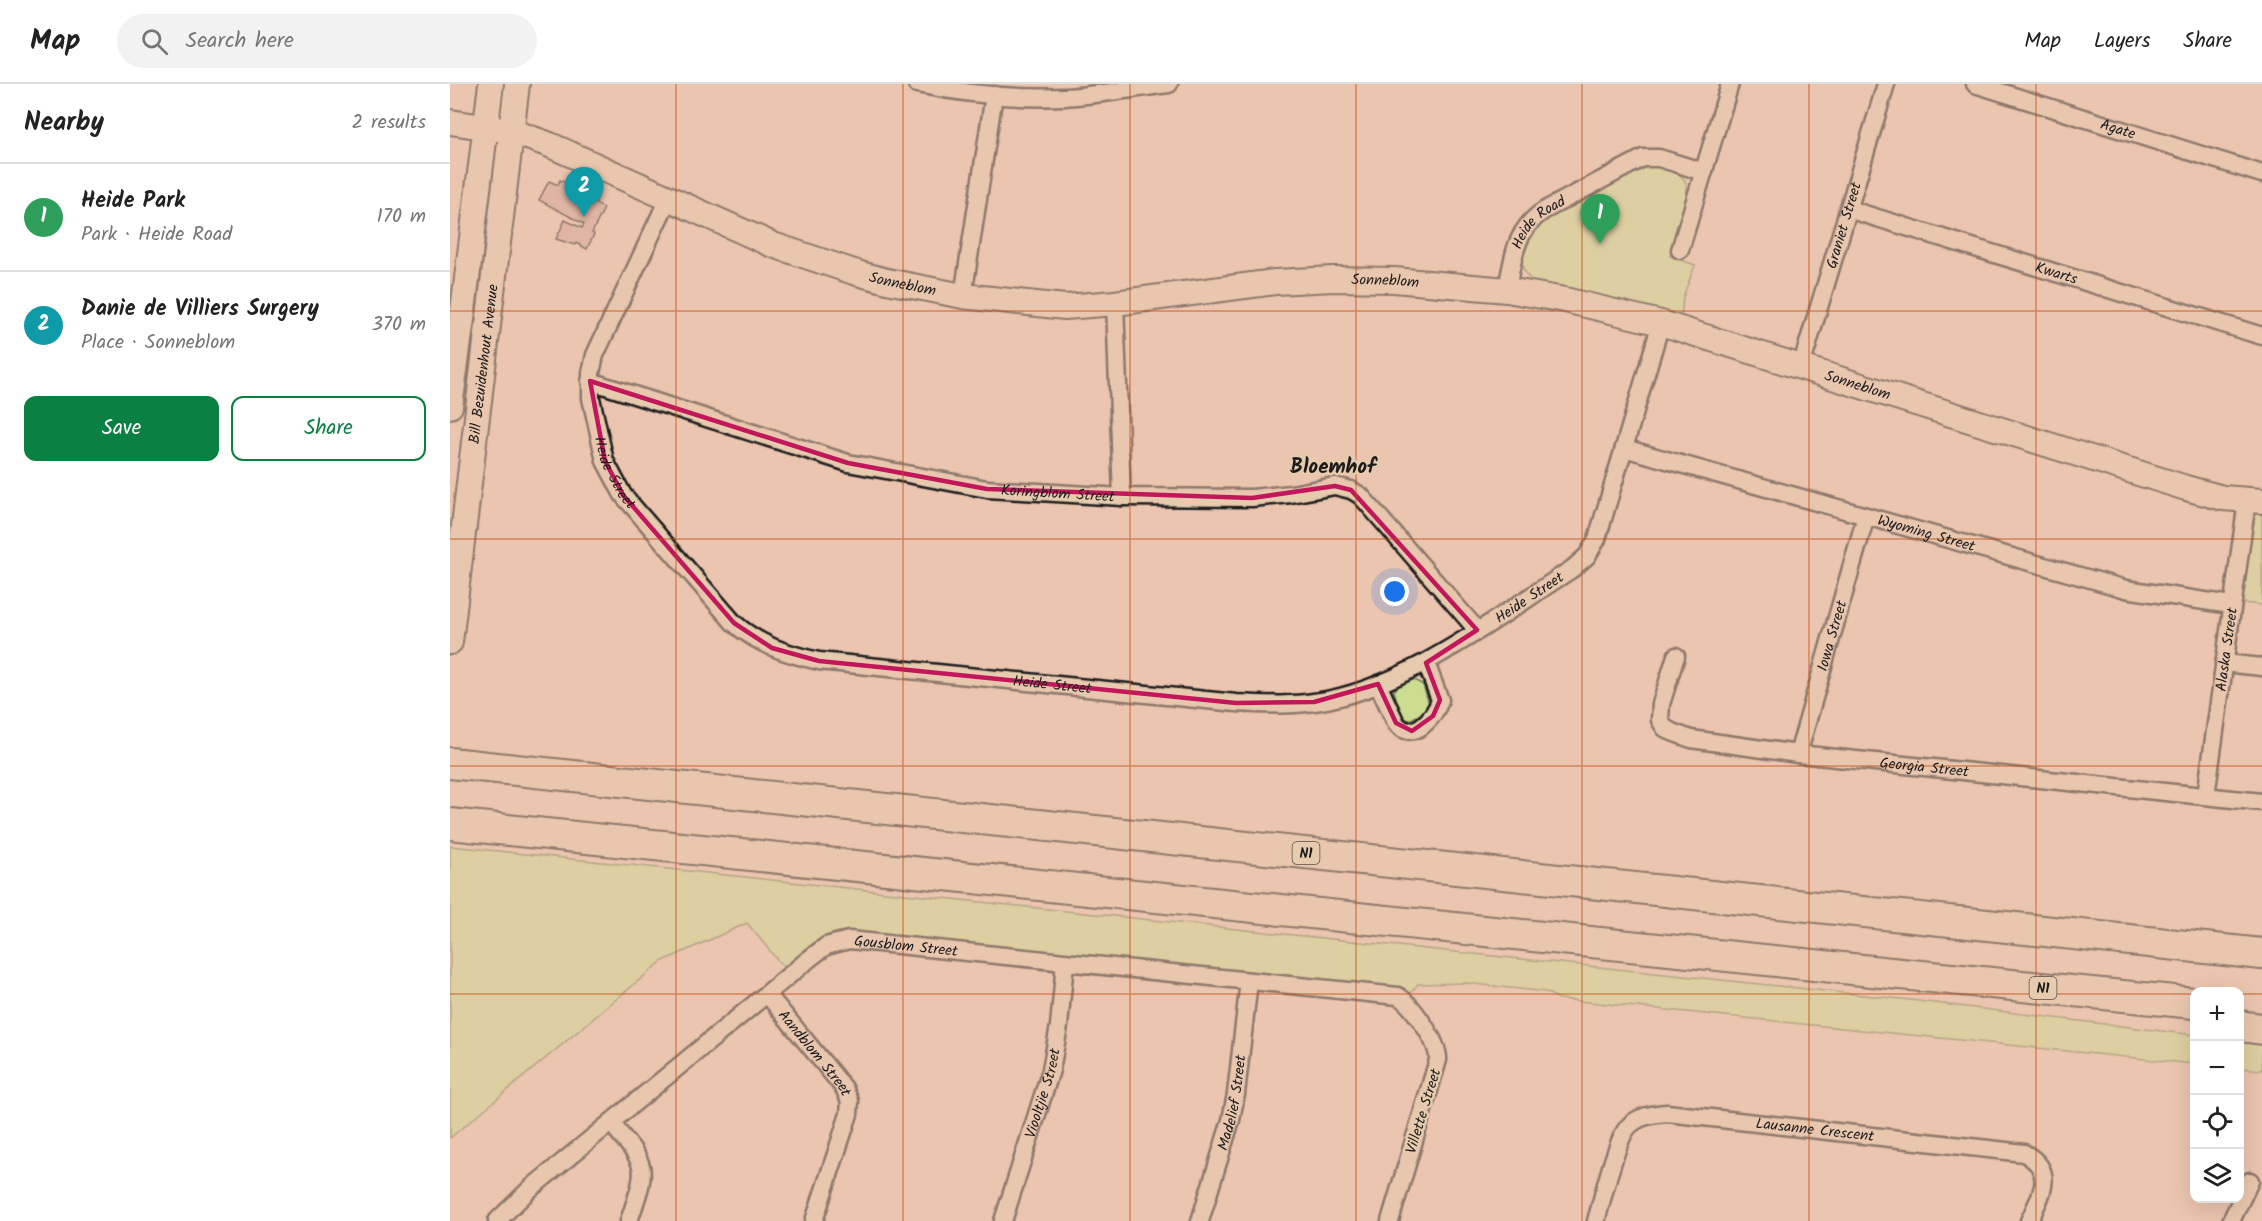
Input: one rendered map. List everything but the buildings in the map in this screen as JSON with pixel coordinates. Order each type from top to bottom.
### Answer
[{"type":"highway","name":"N1","points":[[450,763],[2262,954]]},
{"type":"highway","name":"N1","points":[[450,824],[2190,1003]]},
{"type":"highway","points":[[2162,943],[2262,948]]},
{"type":"highway","points":[[1891,973],[1988,994],[2190,1019]]},
{"type":"highway","points":[[2244,1007],[2262,1009]]},
{"type":"highway","points":[[2244,1027],[2262,1029]]},
{"type":"street","name":"Bill Bezuidenhout Avenue","points":[[450,405],[490,84]]},
{"type":"street","name":"Bill Bezuidenhout Avenue","points":[[450,642],[517,84]]},
{"type":"street","points":[[917,84],[994,96],[1066,97],[1169,84]]},
{"type":"street","points":[[1680,250],[1730,84]]},
{"type":"street","name":"Graniet Street","points":[[1801,367],[1886,84]]},
{"type":"street","name":"Agate","points":[[1975,84],[2262,174]]},
{"type":"street","points":[[963,296],[994,96]]},
{"type":"street","name":"Sonneblom","points":[[450,122],[512,131],[548,144],[669,197],[746,234],[831,265],[887,281],[963,296],[1065,307],[1115,303],[1264,283],[1333,279],[1394,280],[1507,290],[1574,302],[1661,323],[2186,488],[2223,498],[2254,501]]},
{"type":"street","name":"Heide Road","points":[[1507,290],[1516,242],[1531,220],[1545,210],[1643,158],[1659,158],[1704,172]]},
{"type":"street","name":"Heide Street","points":[[669,197],[595,355],[590,381],[593,414],[605,461],[623,495],[734,623],[772,648],[819,661],[1236,703],[1314,702],[1338,698],[1378,684],[1426,663],[1572,569],[1587,556],[1597,539],[1661,323]]},
{"type":"street","name":"Kwarts","points":[[1848,209],[2262,336]]},
{"type":"street","points":[[1115,303],[1122,497]]},
{"type":"street","name":"Koringblom Street","points":[[590,381],[848,463],[987,489],[1122,497],[1252,498],[1291,495],[1335,486],[1347,488],[1360,496],[1477,630]]},
{"type":"street","name":"Wyoming Street","points":[[1624,448],[2126,589],[2231,605]]},
{"type":"street","name":"Alaska Street","points":[[2206,796],[2231,605],[2254,501]]},
{"type":"street","name":"Iowa Street","points":[[1798,754],[1866,516]]},
{"type":"street","name":"Georgia Street","points":[[1676,656],[1661,704],[1660,720],[1665,728],[1691,739],[1798,754],[2262,802]]},
{"type":"street","points":[[1378,684],[1396,723],[1400,728],[1412,731],[1423,726],[1433,716],[1440,700],[1426,663]]},
{"type":"street","points":[[2224,663],[2262,667]]},
{"type":"street","name":"Gousblom Street","points":[[497,1221],[530,1189],[767,994],[826,946],[840,941],[1398,996],[1410,1005]]},
{"type":"street","name":"Viooltjie Street","points":[[1003,1221],[1051,1070],[1059,1026],[1065,963]]},
{"type":"street","name":"Madelief Street","points":[[1200,1221],[1231,1120],[1249,981]]},
{"type":"street","name":"Aandblom Street","points":[[767,994],[844,1088],[850,1101],[849,1114],[814,1221]]},
{"type":"street","name":"Villette Street","points":[[1390,1221],[1438,1060],[1435,1046],[1410,1005]]},
{"type":"street","name":"Lausanne Crescent","points":[[1596,1221],[1624,1133],[1638,1119],[1652,1114],[1667,1113],[2024,1153],[2042,1170],[2044,1183],[2044,1190],[2029,1221]]},
{"type":"street","points":[[611,1123],[639,1157],[643,1168],[642,1182],[629,1221]]},
{"type":"street","points":[[2231,1221],[2250,1181]]},
{"type":"highlighted area","points":[[590,381],[848,463],[987,489],[1252,498],[1335,486],[1351,490],[1477,630],[1426,663],[1440,700],[1433,716],[1412,731],[1396,723],[1378,684],[1314,702],[1236,703],[819,661],[772,648],[734,623],[623,495],[605,461]]},
{"type":"green space","points":[[1653,166],[1677,173],[1686,184],[1687,193],[1683,216],[1670,256],[1695,265],[1683,297],[1681,318],[1539,285],[1530,279],[1522,264],[1522,255],[1528,238],[1540,223],[1623,175]]},
{"type":"green space","points":[[2262,513],[2262,605],[2242,603],[2253,515]]},
{"type":"green space","points":[[1413,679],[1423,685],[1429,704],[1421,714],[1409,720],[1402,717],[1394,691],[1399,684]]},
{"type":"green space","points":[[450,846],[1910,1000],[2190,1035],[2190,1064],[1559,999],[1546,992],[1466,983],[1418,984],[1410,994],[1393,987],[850,931],[822,938],[784,968],[747,923],[661,962],[450,1138]]},
{"type":"green space","points":[[2244,1041],[2262,1043],[2262,1070],[2244,1068]]},
{"type":"place","name":"Danie de Villiers Surgery","points":[[584,217]]},
{"type":"place","name":"Heide Park","points":[[1600,244]]},
{"type":"district","name":"Bloemhof","points":[[1333,466]]}]
